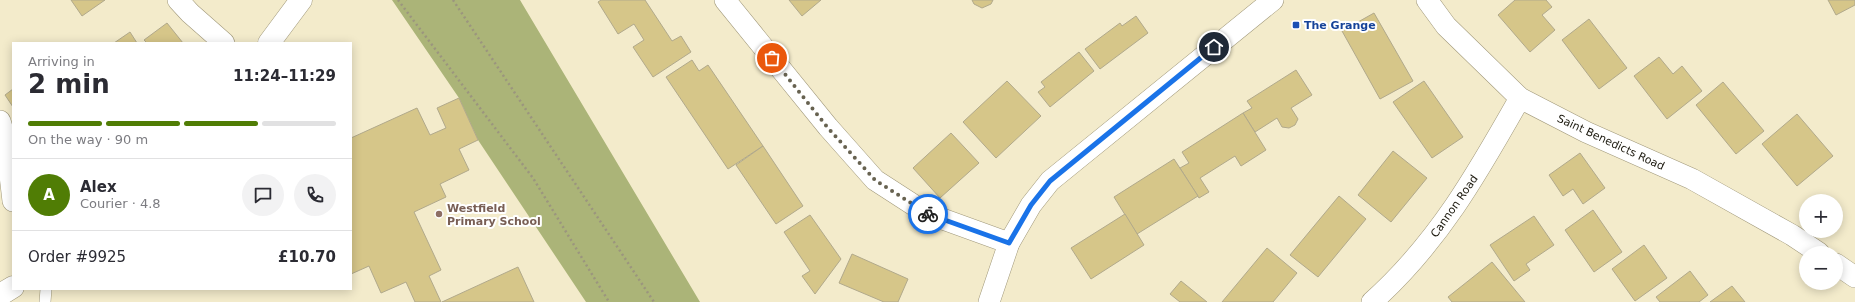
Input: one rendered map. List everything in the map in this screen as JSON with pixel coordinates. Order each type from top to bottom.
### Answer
[{"type":"street","points":[[178,0],[190,13],[223,42]]},
{"type":"street","points":[[270,42],[301,0]]},
{"type":"street","points":[[725,0],[828,128],[875,180],[926,213],[1009,243]]},
{"type":"street","name":"Saint Benedicts Road","points":[[1427,0],[1446,26],[1520,98],[1586,132],[1692,179],[1792,234],[1809,246]]},
{"type":"street","points":[[988,302],[1009,243],[1031,205],[1050,181],[1263,3]]},
{"type":"street","name":"Cannon Road","points":[[1372,302],[1406,269],[1445,222],[1478,171],[1520,98]]},
{"type":"street","points":[[0,121],[6,141],[12,192]]},
{"type":"street","points":[[1843,269],[1855,277]]},
{"type":"street","points":[[0,295],[12,287]]},
{"type":"lane","points":[[45,302],[46,290]]},
{"type":"path","points":[[398,0],[533,178],[609,302]]},
{"type":"path","points":[[453,0],[654,302]]},
{"type":"green space","points":[[392,0],[520,0],[700,302],[586,302],[478,140],[459,98]]},
{"type":"building","points":[[71,0],[105,0],[82,16]]},
{"type":"building","points":[[601,0],[645,0],[672,41],[681,36],[691,52],[653,77],[633,47],[644,40],[634,24],[618,34],[598,2]]},
{"type":"building","points":[[789,0],[821,0],[802,16]]},
{"type":"building","points":[[972,0],[993,0],[991,4],[982,8],[974,4]]},
{"type":"building","points":[[1515,0],[1546,0],[1552,7],[1542,15],[1555,30],[1530,52],[1498,15]]},
{"type":"building","points":[[1828,0],[1855,0],[1855,5],[1836,15]]},
{"type":"building","points":[[1374,13],[1413,81],[1380,99],[1342,31]]},
{"type":"building","points":[[1136,16],[1148,33],[1100,69],[1085,49],[1120,23],[1122,26]]},
{"type":"building","points":[[1589,19],[1627,68],[1599,89],[1562,40]]},
{"type":"building","points":[[167,23],[182,42],[146,42],[144,40]]},
{"type":"building","points":[[130,32],[136,42],[115,42]]},
{"type":"building","points":[[1079,52],[1094,71],[1050,107],[1038,92],[1045,87],[1041,82]]},
{"type":"building","points":[[1659,57],[1673,74],[1682,66],[1702,91],[1667,119],[1634,76]]},
{"type":"building","points":[[692,60],[699,71],[708,65],[763,146],[728,169],[666,77]]},
{"type":"building","points":[[1296,70],[1312,95],[1291,108],[1298,119],[1295,125],[1289,128],[1282,127],[1277,118],[1255,132],[1243,113],[1252,108],[1247,101]]},
{"type":"building","points":[[1007,81],[1041,116],[996,158],[963,122]]},
{"type":"building","points":[[1424,81],[1463,137],[1432,158],[1393,102]]},
{"type":"building","points":[[1723,82],[1764,131],[1736,154],[1696,105]]},
{"type":"building","points":[[12,90],[12,106],[5,95]]},
{"type":"building","points":[[459,98],[478,140],[459,149],[469,170],[440,184],[446,197],[414,212],[441,270],[429,276],[441,302],[415,302],[406,282],[381,293],[369,266],[352,274],[352,138],[417,108],[430,135],[446,128],[437,108]]},
{"type":"building","points":[[1243,113],[1266,150],[1241,166],[1235,156],[1200,178],[1209,192],[1199,198],[1180,168],[1189,163],[1182,152]]},
{"type":"building","points":[[1797,114],[1833,156],[1797,186],[1762,144]]},
{"type":"building","points":[[951,133],[979,163],[940,198],[913,168]]},
{"type":"building","points":[[763,146],[803,206],[776,224],[736,165]]},
{"type":"building","points":[[1393,151],[1427,178],[1391,222],[1358,195]]},
{"type":"building","points":[[1580,153],[1605,188],[1583,204],[1573,189],[1563,196],[1549,175]]},
{"type":"building","points":[[1174,159],[1198,196],[1137,234],[1114,197]]},
{"type":"building","points":[[1339,196],[1366,219],[1318,277],[1290,255]]},
{"type":"building","points":[[1593,210],[1622,252],[1594,272],[1565,230]]},
{"type":"building","points":[[1125,214],[1144,245],[1091,279],[1071,248]]},
{"type":"building","points":[[810,215],[841,259],[815,294],[802,276],[810,271],[784,232]]},
{"type":"building","points":[[1534,216],[1554,245],[1526,264],[1530,270],[1514,281],[1490,245]]},
{"type":"building","points":[[1644,245],[1667,278],[1635,301],[1612,269]]},
{"type":"building","points":[[1267,248],[1297,273],[1273,302],[1222,302]]},
{"type":"building","points":[[852,254],[908,279],[898,302],[884,302],[839,283]]},
{"type":"building","points":[[1492,262],[1525,302],[1452,302],[1448,297]]},
{"type":"building","points":[[518,267],[534,302],[442,302]]},
{"type":"building","points":[[1690,271],[1708,295],[1699,302],[1660,302],[1656,297]]},
{"type":"building","points":[[1181,281],[1207,302],[1180,302],[1170,294]]},
{"type":"building","points":[[1732,286],[1745,302],[1710,302]]},
{"type":"way so far","points":[[772,58],[828,128],[875,180],[928,214]]},
{"type":"place","name":"The Grange","points":[[1296,25]]},
{"type":"place","name":"Westfield Primary School","points":[[439,214]]},
{"type":"route","points":[[928,214],[1009,243],[1031,205],[1050,181],[1214,47]]}]
